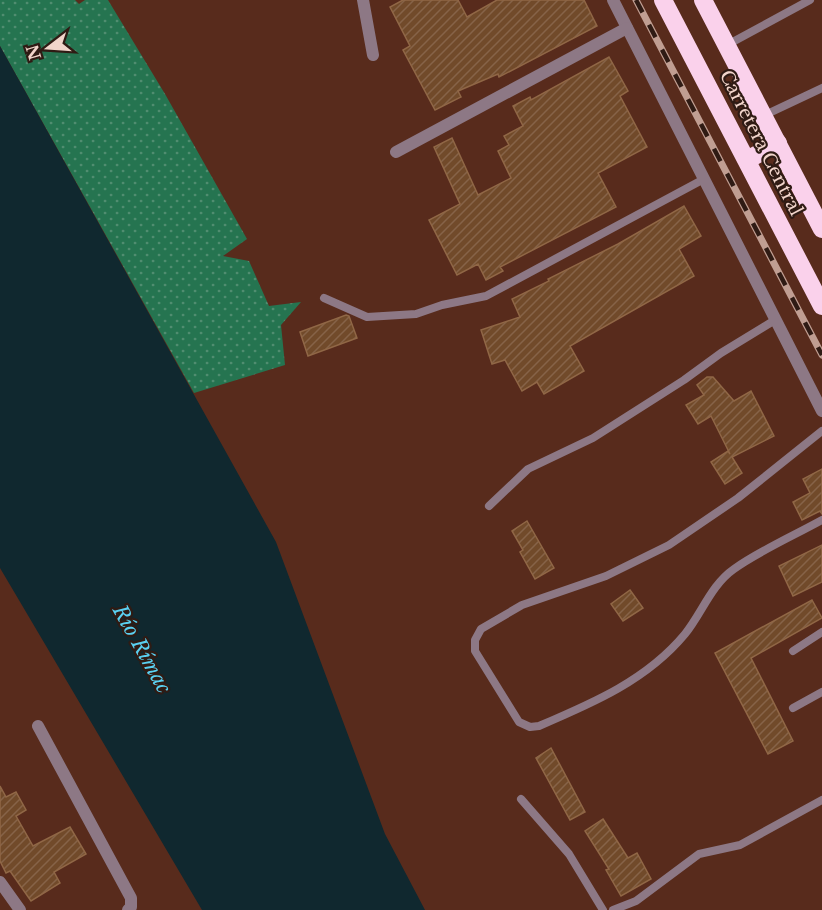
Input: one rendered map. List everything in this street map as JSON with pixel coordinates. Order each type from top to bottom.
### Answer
[{"type":"highway","name":"Carretera Central","points":[[663,0],[822,306]]},
{"type":"highway","name":"Carretera Central","points":[[703,0],[822,229]]},
{"type":"highway","points":[[747,160],[778,143]]},
{"type":"street","points":[[363,0],[373,55]]},
{"type":"street","points":[[613,0],[822,411]]},
{"type":"street","points":[[396,152],[627,28]]},
{"type":"street","points":[[38,726],[130,898],[131,907],[128,910]]},
{"type":"street","points":[[0,882],[20,910]]},
{"type":"lane","points":[[726,45],[810,0]]},
{"type":"lane","points":[[764,116],[822,88]]},
{"type":"lane","points":[[324,298],[368,317],[416,314],[442,305],[486,296],[704,179]]},
{"type":"lane","points":[[489,506],[528,469],[593,438],[775,320]]},
{"type":"lane","points":[[822,431],[738,498],[669,545],[606,576],[522,605],[482,629],[475,640],[475,651],[519,722],[530,727],[539,726],[600,700],[659,662],[686,633],[712,592],[734,569],[822,520]]},
{"type":"lane","points":[[793,651],[822,632]]},
{"type":"lane","points":[[794,708],[822,692]]},
{"type":"lane","points":[[521,800],[569,854],[603,910]]},
{"type":"lane","points":[[613,910],[636,901],[699,854],[740,845],[822,800]]},
{"type":"green space","points":[[0,0],[75,0],[79,4],[85,0],[108,0],[165,94],[247,239],[223,256],[249,261],[269,306],[301,302],[281,325],[285,365],[194,393],[0,46]]},
{"type":"water","name":"Río Rímac","points":[[0,46],[276,542],[385,834],[425,910],[202,910],[0,568]]},
{"type":"building","points":[[403,0],[458,0],[467,17],[497,0],[584,0],[597,26],[499,77],[498,74],[458,91],[461,97],[435,110],[403,50],[410,46],[390,7]]},
{"type":"building","points":[[609,57],[628,91],[620,96],[647,147],[598,173],[616,207],[500,267],[503,271],[486,280],[478,264],[457,275],[429,220],[460,204],[434,147],[452,138],[478,195],[511,178],[498,151],[509,145],[504,136],[523,126],[513,106],[530,97],[531,100]]},
{"type":"building","points":[[684,206],[701,236],[679,249],[694,276],[570,346],[584,371],[544,394],[537,382],[522,391],[505,360],[492,364],[481,330],[520,317],[512,299],[618,244]]},
{"type":"building","points":[[346,315],[349,316],[357,338],[308,356],[300,332]]},
{"type":"building","points":[[707,377],[713,377],[734,401],[751,391],[774,436],[732,457],[742,473],[725,484],[711,462],[728,451],[730,454],[711,416],[698,424],[686,405],[704,395],[697,385]]},
{"type":"building","points":[[822,469],[822,514],[820,511],[802,520],[793,502],[810,493],[803,479]]},
{"type":"building","points":[[527,521],[554,568],[535,579],[520,552],[523,550],[512,531]]},
{"type":"building","points":[[822,545],[822,582],[793,596],[779,566]]},
{"type":"building","points":[[630,590],[643,608],[623,621],[611,604]]},
{"type":"building","points":[[812,600],[822,618],[751,658],[793,741],[768,754],[715,653]]},
{"type":"building","points":[[551,748],[585,812],[570,820],[536,758]]},
{"type":"building","points":[[0,786],[6,797],[16,792],[26,810],[16,816],[33,846],[70,827],[86,854],[54,872],[60,883],[31,901],[10,871],[6,873],[0,861]]},
{"type":"building","points":[[603,819],[628,858],[637,853],[651,879],[621,896],[606,870],[609,869],[585,831]]},
{"type":"railway","points":[[636,0],[822,355]]}]
